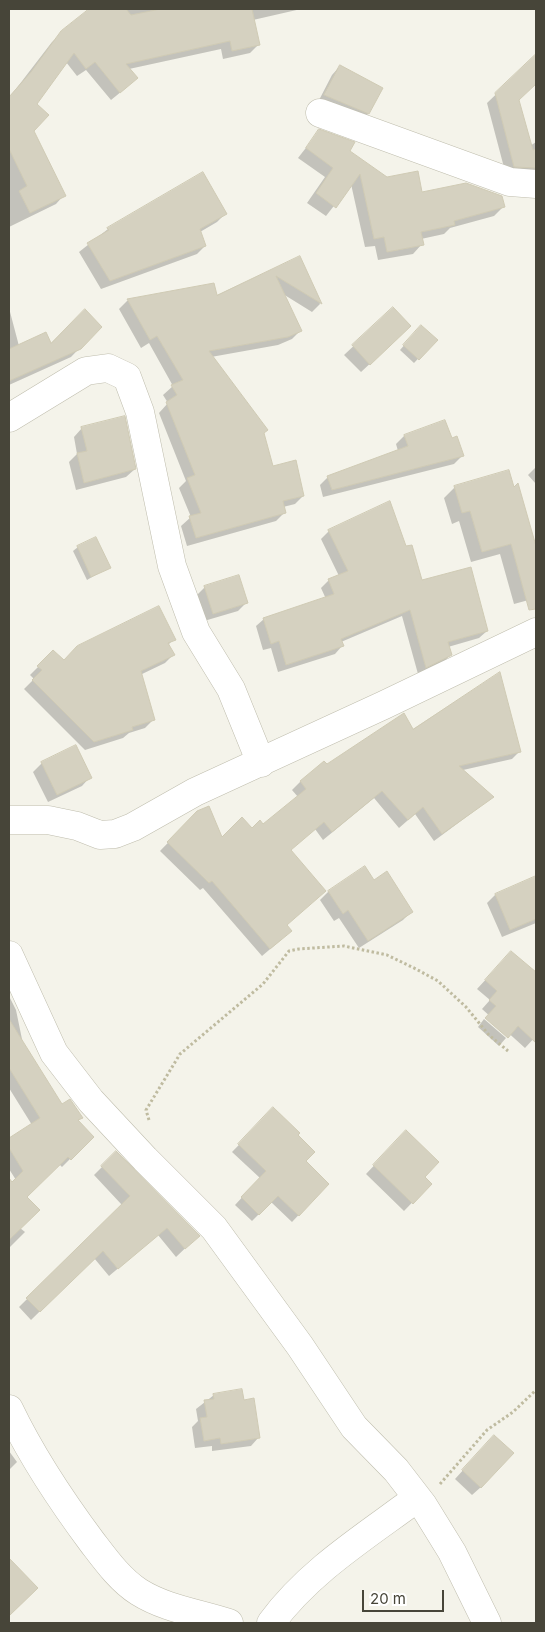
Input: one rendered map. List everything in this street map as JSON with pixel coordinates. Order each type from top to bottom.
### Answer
[{"type":"street","points":[[320,113],[510,182],[536,184]]},
{"type":"street","points":[[9,418],[86,371],[108,368],[127,377],[140,412],[172,566],[196,632],[231,690],[261,763]]},
{"type":"street","points":[[9,820],[48,820],[77,826],[100,835],[115,834],[133,827],[196,792],[536,632]]},
{"type":"street","points":[[9,955],[54,1053],[92,1101],[145,1159],[214,1228],[295,1339],[354,1427],[396,1470],[420,1502],[452,1552],[487,1623]]},
{"type":"street","points":[[9,1410],[28,1450],[66,1507],[110,1565],[138,1591],[178,1609],[229,1623]]},
{"type":"street","points":[[271,1623],[285,1604],[317,1574],[420,1502]]},
{"type":"path","points":[[145,1159],[156,1136],[146,1110],[180,1054],[263,984],[290,951],[320,946],[344,946],[387,955],[438,980],[466,1007],[488,1035],[508,1051]]},
{"type":"path","points":[[420,1502],[487,1430],[536,1390]]},
{"type":"building","points":[[89,9],[126,9],[131,15],[160,9],[252,9],[260,45],[232,51],[230,41],[126,64],[138,78],[120,93],[95,62],[86,69],[74,53],[37,104],[49,115],[34,131],[66,196],[30,213],[19,191],[27,186],[9,149],[9,97],[31,72],[61,31]]},
{"type":"building","points":[[536,54],[536,84],[519,100],[533,150],[536,149],[536,168],[514,167],[495,93]]},
{"type":"building","points":[[340,65],[383,88],[369,114],[324,95]]},
{"type":"building","points":[[319,129],[355,142],[350,151],[387,177],[418,171],[422,192],[466,183],[502,196],[505,207],[454,221],[455,225],[421,232],[424,245],[387,252],[384,237],[374,239],[360,174],[336,208],[316,193],[333,168],[306,148]]},
{"type":"building","points":[[203,172],[227,214],[200,229],[206,246],[110,281],[87,243],[109,230],[107,228]]},
{"type":"building","points":[[300,256],[322,304],[276,276],[302,331],[288,337],[209,351],[268,430],[264,433],[273,466],[296,460],[304,496],[283,501],[286,513],[196,538],[189,516],[201,513],[187,478],[195,475],[166,402],[177,395],[171,385],[183,380],[157,336],[150,340],[127,299],[214,283],[217,295]]},
{"type":"building","points":[[393,307],[411,326],[370,365],[352,345]]},
{"type":"building","points":[[85,309],[102,327],[81,349],[9,381],[9,349],[46,332],[51,343]]},
{"type":"building","points":[[421,325],[438,340],[419,360],[403,345]]},
{"type":"building","points":[[125,416],[136,469],[84,483],[77,453],[87,451],[81,427]]},
{"type":"building","points":[[445,420],[452,438],[457,436],[464,456],[332,490],[327,476],[408,446],[404,435]]},
{"type":"building","points":[[509,470],[514,487],[518,483],[536,546],[536,609],[529,610],[511,544],[482,552],[470,511],[462,513],[454,486]]},
{"type":"building","points":[[390,501],[406,546],[412,545],[422,580],[471,567],[488,631],[448,642],[452,655],[426,668],[410,610],[341,639],[344,646],[286,665],[279,641],[271,644],[263,618],[334,594],[328,579],[348,571],[328,530]]},
{"type":"building","points":[[96,537],[111,568],[91,577],[77,546]]},
{"type":"building","points":[[239,575],[248,603],[213,614],[204,586]]},
{"type":"building","points":[[159,606],[176,640],[168,643],[175,655],[141,671],[155,720],[132,727],[133,730],[94,742],[32,680],[42,670],[37,666],[53,650],[64,660],[77,646]]},
{"type":"building","points":[[500,672],[521,752],[459,766],[494,797],[442,834],[423,807],[408,820],[382,791],[332,832],[324,822],[291,850],[326,891],[287,925],[292,931],[270,949],[212,881],[209,883],[167,842],[197,811],[209,806],[222,837],[242,817],[252,828],[260,820],[263,824],[306,789],[300,781],[324,761],[327,764],[404,713],[413,729]]},
{"type":"building","points":[[76,745],[92,778],[57,795],[41,762]]},
{"type":"building","points":[[365,866],[374,880],[387,871],[413,912],[368,941],[348,910],[343,914],[328,891]]},
{"type":"building","points":[[536,876],[536,919],[510,930],[495,894]]},
{"type":"building","points":[[511,951],[536,972],[536,1043],[518,1026],[508,1038],[485,1018],[496,1006],[489,1000],[497,991],[485,980]]},
{"type":"building","points":[[9,1019],[62,1104],[70,1099],[83,1118],[78,1120],[94,1137],[71,1160],[68,1157],[27,1197],[40,1210],[9,1240],[9,1178],[12,1182],[23,1171],[9,1148],[9,1138],[40,1118],[9,1068]]},
{"type":"building","points":[[273,1107],[300,1133],[298,1135],[315,1152],[306,1161],[329,1184],[299,1216],[278,1196],[259,1215],[241,1197],[266,1171],[238,1144]]},
{"type":"building","points":[[406,1130],[439,1162],[425,1177],[432,1184],[413,1204],[373,1165]]},
{"type":"building","points":[[116,1151],[200,1236],[185,1249],[167,1228],[118,1269],[103,1251],[40,1312],[26,1298],[130,1196],[101,1166]]},
{"type":"building","points":[[242,1389],[244,1400],[254,1398],[260,1438],[221,1444],[220,1438],[204,1441],[200,1418],[207,1417],[204,1400],[214,1399],[213,1394]]},
{"type":"building","points":[[494,1435],[514,1453],[481,1488],[462,1470]]},
{"type":"building","points":[[9,1558],[38,1588],[9,1616]]}]
